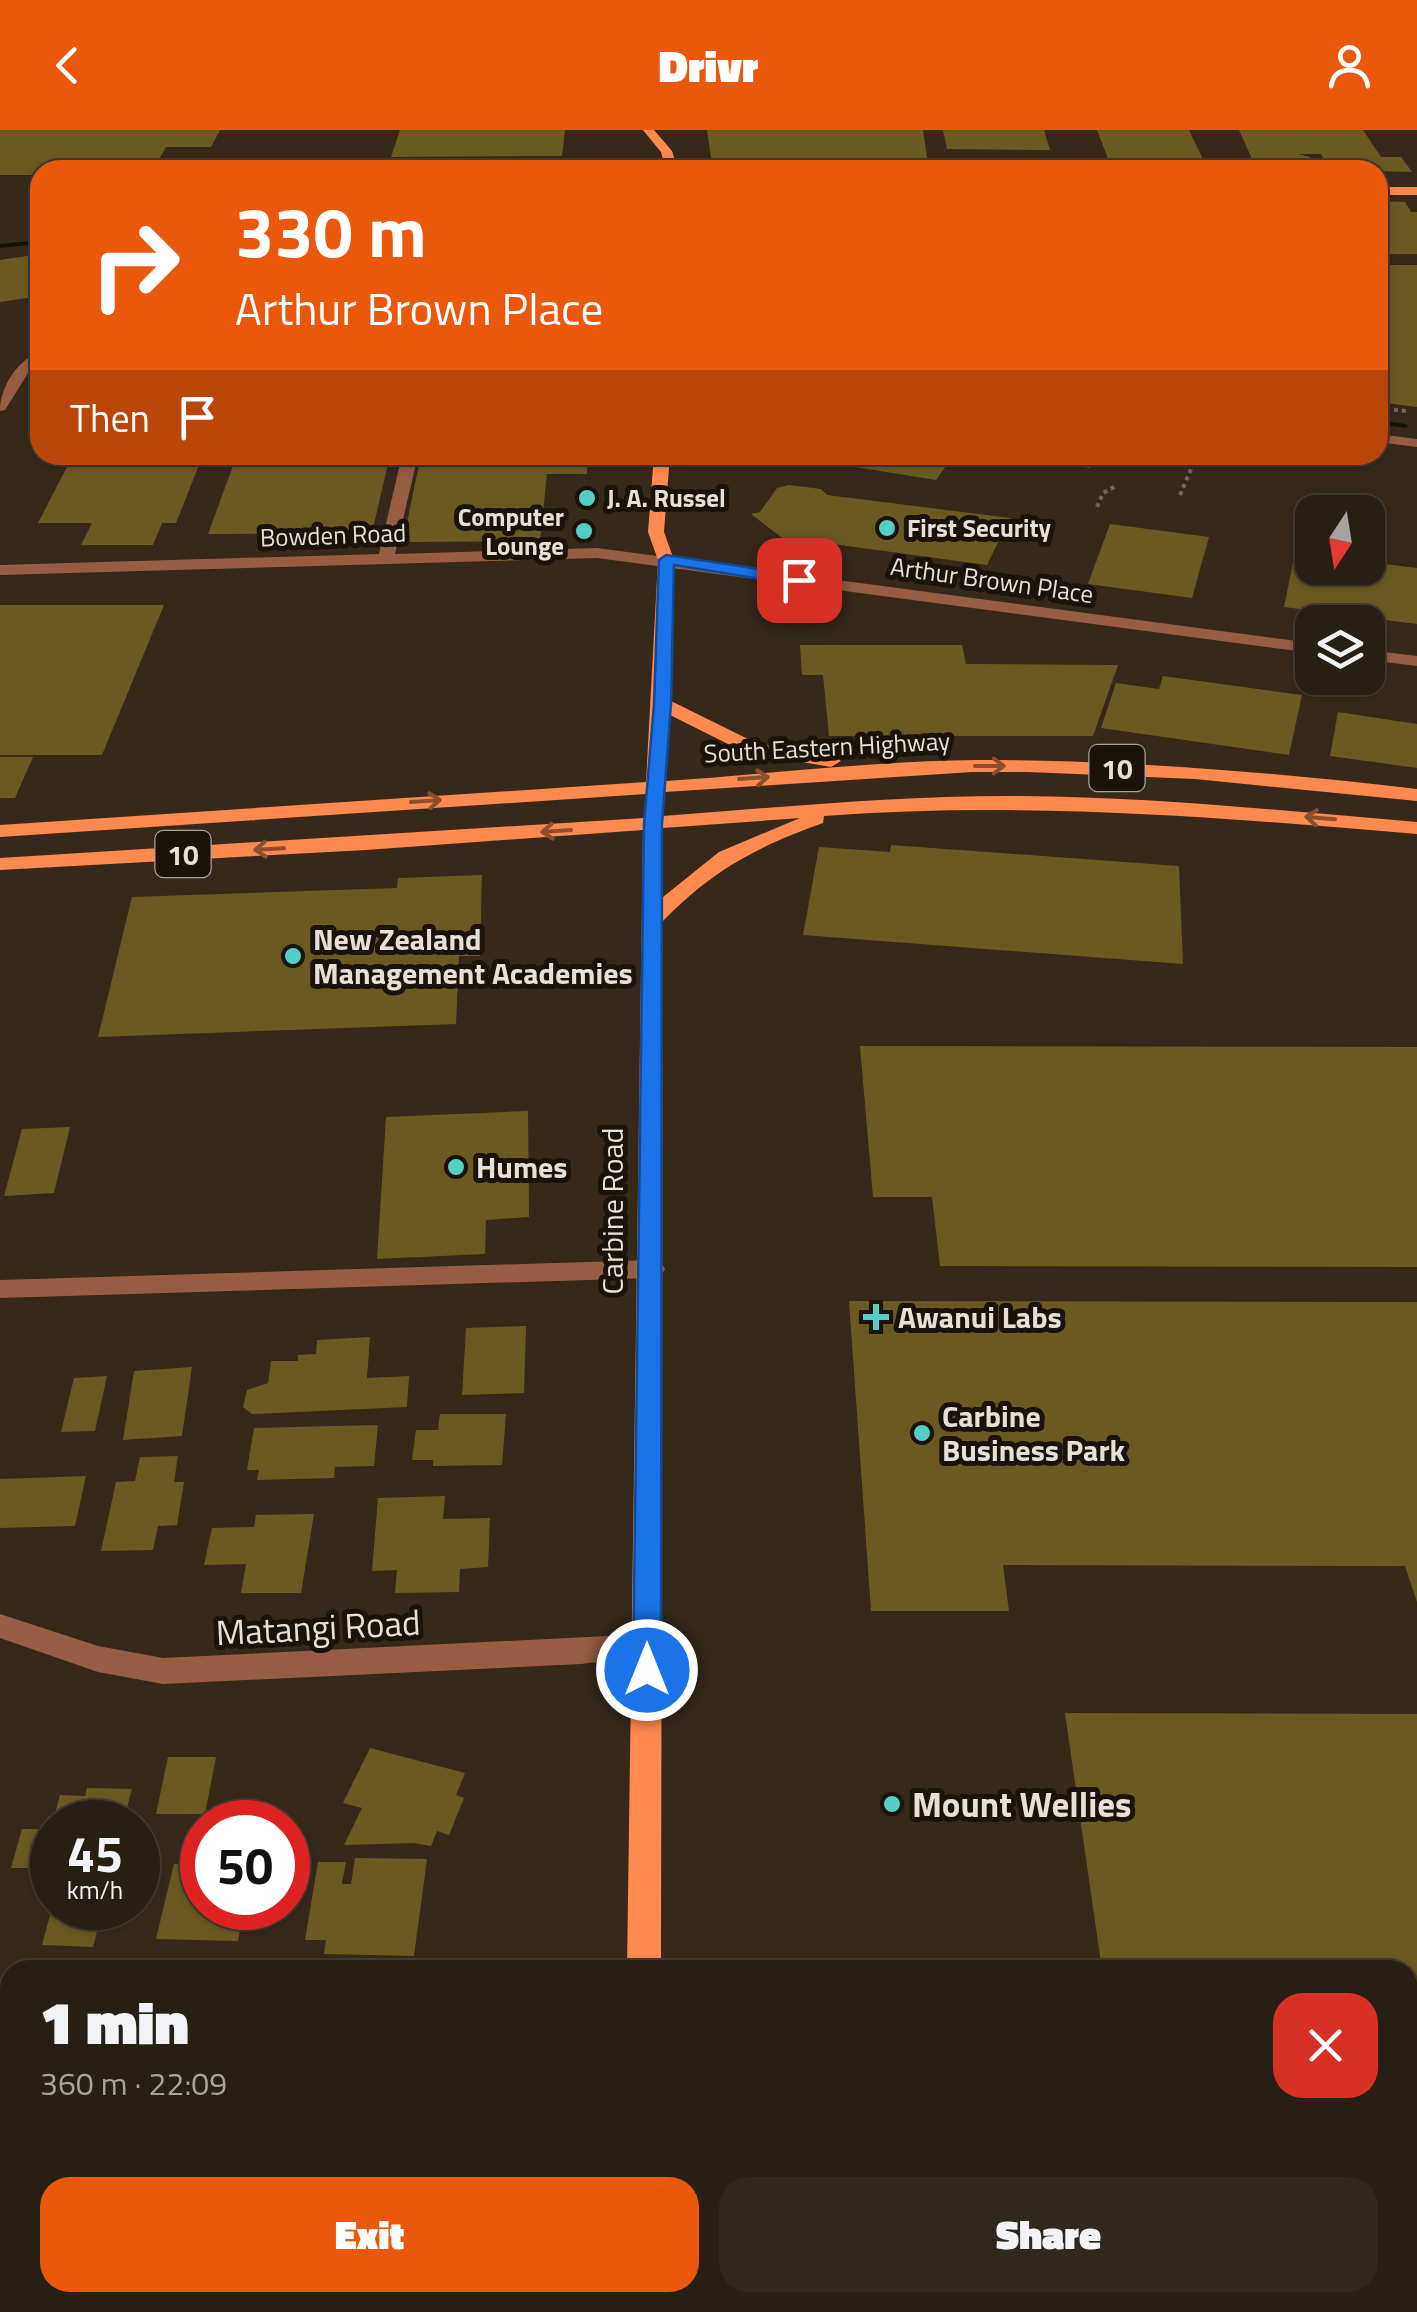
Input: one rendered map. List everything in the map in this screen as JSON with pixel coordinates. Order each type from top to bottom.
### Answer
[{"type":"main road","points":[[648,130],[669,160]]},
{"type":"main road","points":[[1388,191],[1417,191]]},
{"type":"main road","name":"Carbine Road","points":[[644,1960],[653,824],[662,704],[666,560],[656,532],[661,465]]},
{"type":"main road","points":[[662,704],[750,748],[893,770]]},
{"type":"main road","name":"South Eastern Highway","points":[[0,831],[893,770],[1092,766],[1214,773],[1417,795]]},
{"type":"main road","name":"10","points":[[0,864],[653,824],[849,807],[1106,804],[1417,828]]},
{"type":"main road","points":[[654,920],[706,867],[727,853],[849,807]]},
{"type":"street","points":[[0,407],[30,363]]},
{"type":"street","points":[[1388,439],[1417,443]]},
{"type":"street","points":[[386,558],[408,465]]},
{"type":"street","name":"Bowden Road","points":[[0,570],[597,553],[666,560]]},
{"type":"street","name":"Arthur Brown Place","points":[[666,560],[1295,646]]},
{"type":"street","points":[[1385,657],[1417,662]]},
{"type":"street","points":[[0,1289],[652,1269]]},
{"type":"street","name":"Matangi Road","points":[[0,1626],[86,1658],[122,1668],[162,1672],[647,1646]]},
{"type":"path","points":[[1388,409],[1406,411]]},
{"type":"path","points":[[1180,495],[1193,465]]},
{"type":"path","points":[[1097,507],[1103,493],[1116,486]]},
{"type":"building","points":[[0,130],[220,130],[211,147],[166,147],[159,160],[30,160],[30,175],[0,175]]},
{"type":"building","points":[[400,130],[565,130],[562,156],[391,157]]},
{"type":"building","points":[[707,130],[923,130],[928,160],[712,160]]},
{"type":"building","points":[[943,130],[1044,130],[1050,150],[947,149]]},
{"type":"building","points":[[1097,130],[1189,130],[1203,160],[1108,160]]},
{"type":"building","points":[[1239,130],[1363,130],[1381,157],[1401,157],[1412,172],[1388,171],[1388,160],[1324,160],[1321,154],[1298,154],[1312,160],[1252,160]]},
{"type":"building","points":[[1388,201],[1405,202],[1411,212],[1417,212],[1417,254],[1388,254]]},
{"type":"building","points":[[30,256],[30,298],[0,302],[0,260]]},
{"type":"building","points":[[1388,265],[1417,265],[1417,407],[1388,403]]},
{"type":"building","points":[[68,465],[199,465],[176,523],[162,523],[153,545],[81,545],[92,523],[38,523]]},
{"type":"building","points":[[233,465],[388,465],[372,533],[208,534]]},
{"type":"building","points":[[419,465],[587,465],[587,474],[547,474],[540,541],[403,542]]},
{"type":"building","points":[[843,465],[947,465],[936,480]]},
{"type":"building","name":"First Security","points":[[789,485],[821,489],[827,495],[1010,518],[987,565],[796,539],[786,541],[751,514],[760,512],[777,488]]},
{"type":"building","points":[[1110,524],[1209,537],[1192,598],[1088,584]]},
{"type":"building","points":[[1295,553],[1295,585],[1385,585],[1385,564],[1417,568],[1417,624],[1385,620],[1385,605],[1284,607]]},
{"type":"building","points":[[0,605],[164,605],[102,755],[0,755]]},
{"type":"building","points":[[800,645],[962,645],[966,664],[1118,665],[1093,736],[829,736],[823,675],[802,675]]},
{"type":"building","points":[[1163,676],[1302,695],[1289,755],[1101,728],[1116,683],[1159,689]]},
{"type":"building","points":[[1338,712],[1417,724],[1417,768],[1330,756]]},
{"type":"building","points":[[0,757],[33,757],[15,798],[0,798]]},
{"type":"building","points":[[891,845],[1179,866],[1183,964],[803,935],[819,847],[890,852]]},
{"type":"building","name":"New Zealand Management Academies","points":[[482,875],[480,956],[459,956],[456,1024],[98,1037],[132,897],[397,888],[398,878]]},
{"type":"building","points":[[860,1046],[1417,1047],[1417,1267],[940,1266],[932,1197],[873,1197]]},
{"type":"building","name":"Humes","points":[[528,1111],[529,1217],[486,1220],[485,1254],[377,1259],[386,1117]]},
{"type":"building","points":[[70,1127],[54,1193],[4,1196],[22,1129]]},
{"type":"building","points":[[849,1301],[1417,1302],[1417,1602],[1405,1566],[1003,1565],[1009,1611],[871,1611]]},
{"type":"building","points":[[526,1326],[524,1393],[462,1395],[466,1328]]},
{"type":"building","points":[[370,1337],[367,1378],[409,1376],[407,1407],[252,1414],[243,1407],[247,1390],[268,1383],[271,1361],[298,1361],[298,1355],[316,1354],[317,1340]]},
{"type":"building","points":[[192,1367],[182,1436],[123,1440],[134,1371]]},
{"type":"building","points":[[107,1376],[95,1431],[61,1432],[74,1378]]},
{"type":"building","points":[[440,1414],[506,1414],[502,1465],[433,1466],[433,1460],[412,1460],[416,1430],[438,1430]]},
{"type":"building","points":[[378,1425],[374,1466],[335,1467],[334,1478],[257,1480],[259,1470],[247,1470],[254,1428]]},
{"type":"building","points":[[178,1456],[174,1482],[184,1482],[177,1525],[158,1526],[153,1550],[101,1551],[116,1482],[135,1481],[140,1457]]},
{"type":"building","points":[[86,1476],[75,1526],[0,1528],[0,1479]]},
{"type":"building","points":[[445,1496],[443,1519],[490,1518],[488,1567],[460,1569],[459,1592],[395,1593],[397,1570],[372,1571],[378,1498]]},
{"type":"building","points":[[314,1514],[301,1593],[241,1593],[246,1564],[204,1565],[212,1528],[254,1527],[256,1515]]},
{"type":"building","points":[[1065,1713],[1417,1714],[1417,1960],[1101,1960]]},
{"type":"building","points":[[370,1748],[465,1773],[456,1795],[464,1798],[449,1835],[437,1831],[431,1846],[344,1845],[362,1808],[343,1803]]},
{"type":"building","points":[[168,1757],[216,1757],[208,1800],[180,1800],[180,1814],[160,1814]]},
{"type":"building","points":[[87,1788],[132,1789],[129,1800],[59,1800],[60,1795],[85,1796]]},
{"type":"building","points":[[22,1829],[30,1829],[30,1868],[11,1868]]},
{"type":"building","points":[[355,1858],[427,1859],[414,1956],[324,1954],[326,1940],[305,1940],[310,1930],[318,1862],[346,1862],[342,1884],[351,1884]]},
{"type":"building","points":[[174,1864],[180,1864],[180,1930],[240,1930],[238,1941],[156,1939]]},
{"type":"building","points":[[46,1930],[97,1930],[93,1947],[42,1945]]},
{"type":"waterway","points":[[0,246],[30,243]]},
{"type":"waterway","points":[[1388,423],[1405,426]]},
{"type":"place","name":"J. A. Russel","points":[[587,498]]},
{"type":"place","name":"First Security","points":[[887,528]]},
{"type":"place","name":"Computer Lounge","points":[[584,531]]},
{"type":"place","name":"New Zealand Management Academies","points":[[293,956]]},
{"type":"place","name":"Humes","points":[[456,1167]]},
{"type":"place","name":"Awanui Labs","points":[[876,1317]]},
{"type":"place","name":"Carbine Business Park","points":[[922,1433]]},
{"type":"place","name":"Mount Wellies","points":[[892,1804]]},
{"type":"route","points":[[647,1670],[653,824],[662,704],[666,560],[799,580]]}]
